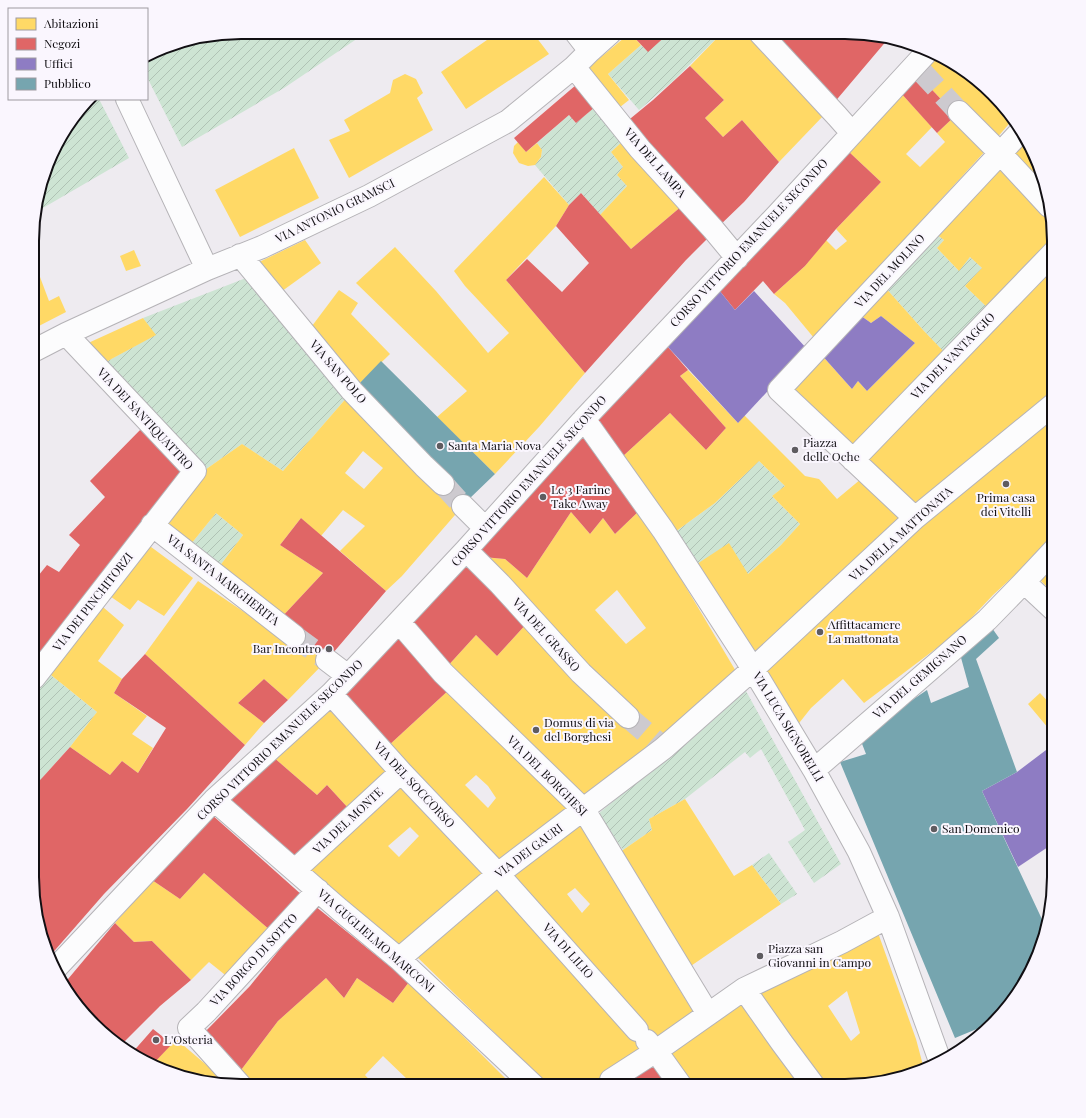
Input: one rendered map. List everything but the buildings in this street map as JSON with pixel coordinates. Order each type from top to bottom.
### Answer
[{"type":"street","points":[[581,39],[590,51]]},
{"type":"street","name":"VIA ANTONIO GRAMSCI","points":[[39,348],[207,269],[262,247],[369,196],[508,121],[574,68],[603,39]]},
{"type":"street","points":[[766,39],[852,133]]},
{"type":"street","name":"CORSO VITTORIO EMANUELE SECONDO","points":[[59,965],[214,800],[331,694],[466,550],[584,419],[737,258],[852,133],[921,63]]},
{"type":"street","name":"VIA DEL LAMPA","points":[[574,68],[640,149],[713,229],[737,258]]},
{"type":"street","points":[[127,100],[207,269]]},
{"type":"street","points":[[959,112],[1043,199]]},
{"type":"street","name":"VIA DEL MOLINO","points":[[860,466],[779,390],[1017,135]]},
{"type":"street","name":"VIA SAN POLO","points":[[240,255],[352,391],[443,484]]},
{"type":"street","name":"VIA DEL VANTAGGIO","points":[[860,466],[1047,260]]},
{"type":"street","name":"VIA DEI SANTIQUATTRO","points":[[66,334],[195,471],[152,525]]},
{"type":"street","name":"VIA DELLA MATTONATA","points":[[754,669],[916,518],[1047,410]]},
{"type":"street","name":"VIA LUCA SIGNORELLI","points":[[584,419],[663,530],[754,669],[814,770],[859,852],[888,918],[938,1056]]},
{"type":"street","points":[[860,466],[916,518]]},
{"type":"street","points":[[464,506],[485,528]]},
{"type":"street","name":"VIA SANTA MARGHERITA","points":[[152,525],[294,636]]},
{"type":"street","name":"VIA DEI PINCHITORZI","points":[[39,672],[152,525]]},
{"type":"street","name":"VIA DEL GRASSO","points":[[466,550],[500,584],[581,673],[628,717]]},
{"type":"street","name":"VIA DEL GEMIGNANO","points":[[814,770],[987,620],[1047,557]]},
{"type":"street","points":[[1024,582],[1047,603]]},
{"type":"street","name":"VIA DEL BORGHESI","points":[[399,622],[443,673],[584,810],[681,972],[708,1014]]},
{"type":"street","points":[[327,660],[348,676]]},
{"type":"street","name":"VIA DEI GAURI","points":[[399,958],[498,874],[664,748],[754,669]]},
{"type":"street","name":"VIA DEL SOCCORSO","points":[[331,694],[401,772],[498,874]]},
{"type":"street","name":"VIA DEL MONTE","points":[[295,870],[401,772]]},
{"type":"street","name":"VIA GUGLIELMO MARCONI","points":[[214,800],[399,958],[527,1079]]},
{"type":"street","name":"VIA DI LILIO","points":[[498,874],[645,1039],[676,1079]]},
{"type":"street","name":"VIA BORGO DI SOTTO","points":[[235,1079],[188,1028],[206,1012],[318,890]]},
{"type":"street","points":[[612,1079],[645,1039],[708,1014],[744,989],[888,918]]},
{"type":"street","points":[[744,989],[809,1079]]},
{"type":"green space","points":[[227,39],[357,39],[284,88],[182,147],[148,79],[148,62],[163,54],[188,46]]},
{"type":"green space","points":[[662,39],[716,39],[673,81],[639,110],[608,74],[641,45],[648,51]]},
{"type":"green space","points":[[96,100],[100,100],[129,158],[42,209],[46,188],[54,163],[60,151],[73,129]]},
{"type":"green space","points":[[595,107],[623,141],[611,152],[623,167],[617,175],[627,186],[600,215],[581,193],[569,205],[535,165],[541,157],[542,150],[537,143],[569,115],[576,123]]},
{"type":"green space","points":[[936,234],[944,240],[937,248],[958,270],[970,257],[982,268],[965,286],[990,310],[947,355],[883,285]]},
{"type":"green space","points":[[246,278],[349,395],[283,471],[242,444],[202,472],[104,363],[155,335],[143,318]]},
{"type":"green space","points":[[759,461],[785,486],[772,496],[800,524],[781,545],[748,574],[697,564],[675,532],[715,503]]},
{"type":"green space","points":[[216,513],[243,535],[216,571],[187,549]]},
{"type":"green space","points":[[46,671],[97,712],[70,747],[39,781],[39,680]]},
{"type":"green space","points":[[746,691],[841,864],[814,883],[788,842],[805,830],[761,749],[750,758],[745,752],[685,799],[649,819],[652,830],[623,850],[598,814]]},
{"type":"green space","points":[[769,853],[797,894],[781,904],[752,865]]},
{"type":"tunnel","points":[[921,71],[959,112]]},
{"type":"tunnel","points":[[443,484],[463,506]]},
{"type":"tunnel","points":[[294,636],[327,660]]},
{"type":"tunnel","points":[[628,717],[664,748]]},
{"type":"place","name":"Santa Maria Nova","points":[[440,446]]},
{"type":"place","name":"Piazza delle Oche","points":[[795,450]]},
{"type":"place","name":"Prima casa dei Vitelli","points":[[1006,484]]},
{"type":"place","name":"Le 3 Farine Take Away","points":[[543,497]]},
{"type":"place","name":"Affittacamere La mattonata","points":[[820,632]]},
{"type":"place","name":"Bar Incontro","points":[[329,649]]},
{"type":"place","name":"Domus di via del Borghesi","points":[[536,730]]},
{"type":"place","name":"San Domenico","points":[[934,829]]},
{"type":"place","name":"Piazza san Giovanni in Campo","points":[[760,956]]},
{"type":"place","name":"L'Osteria","points":[[156,1040]]}]
